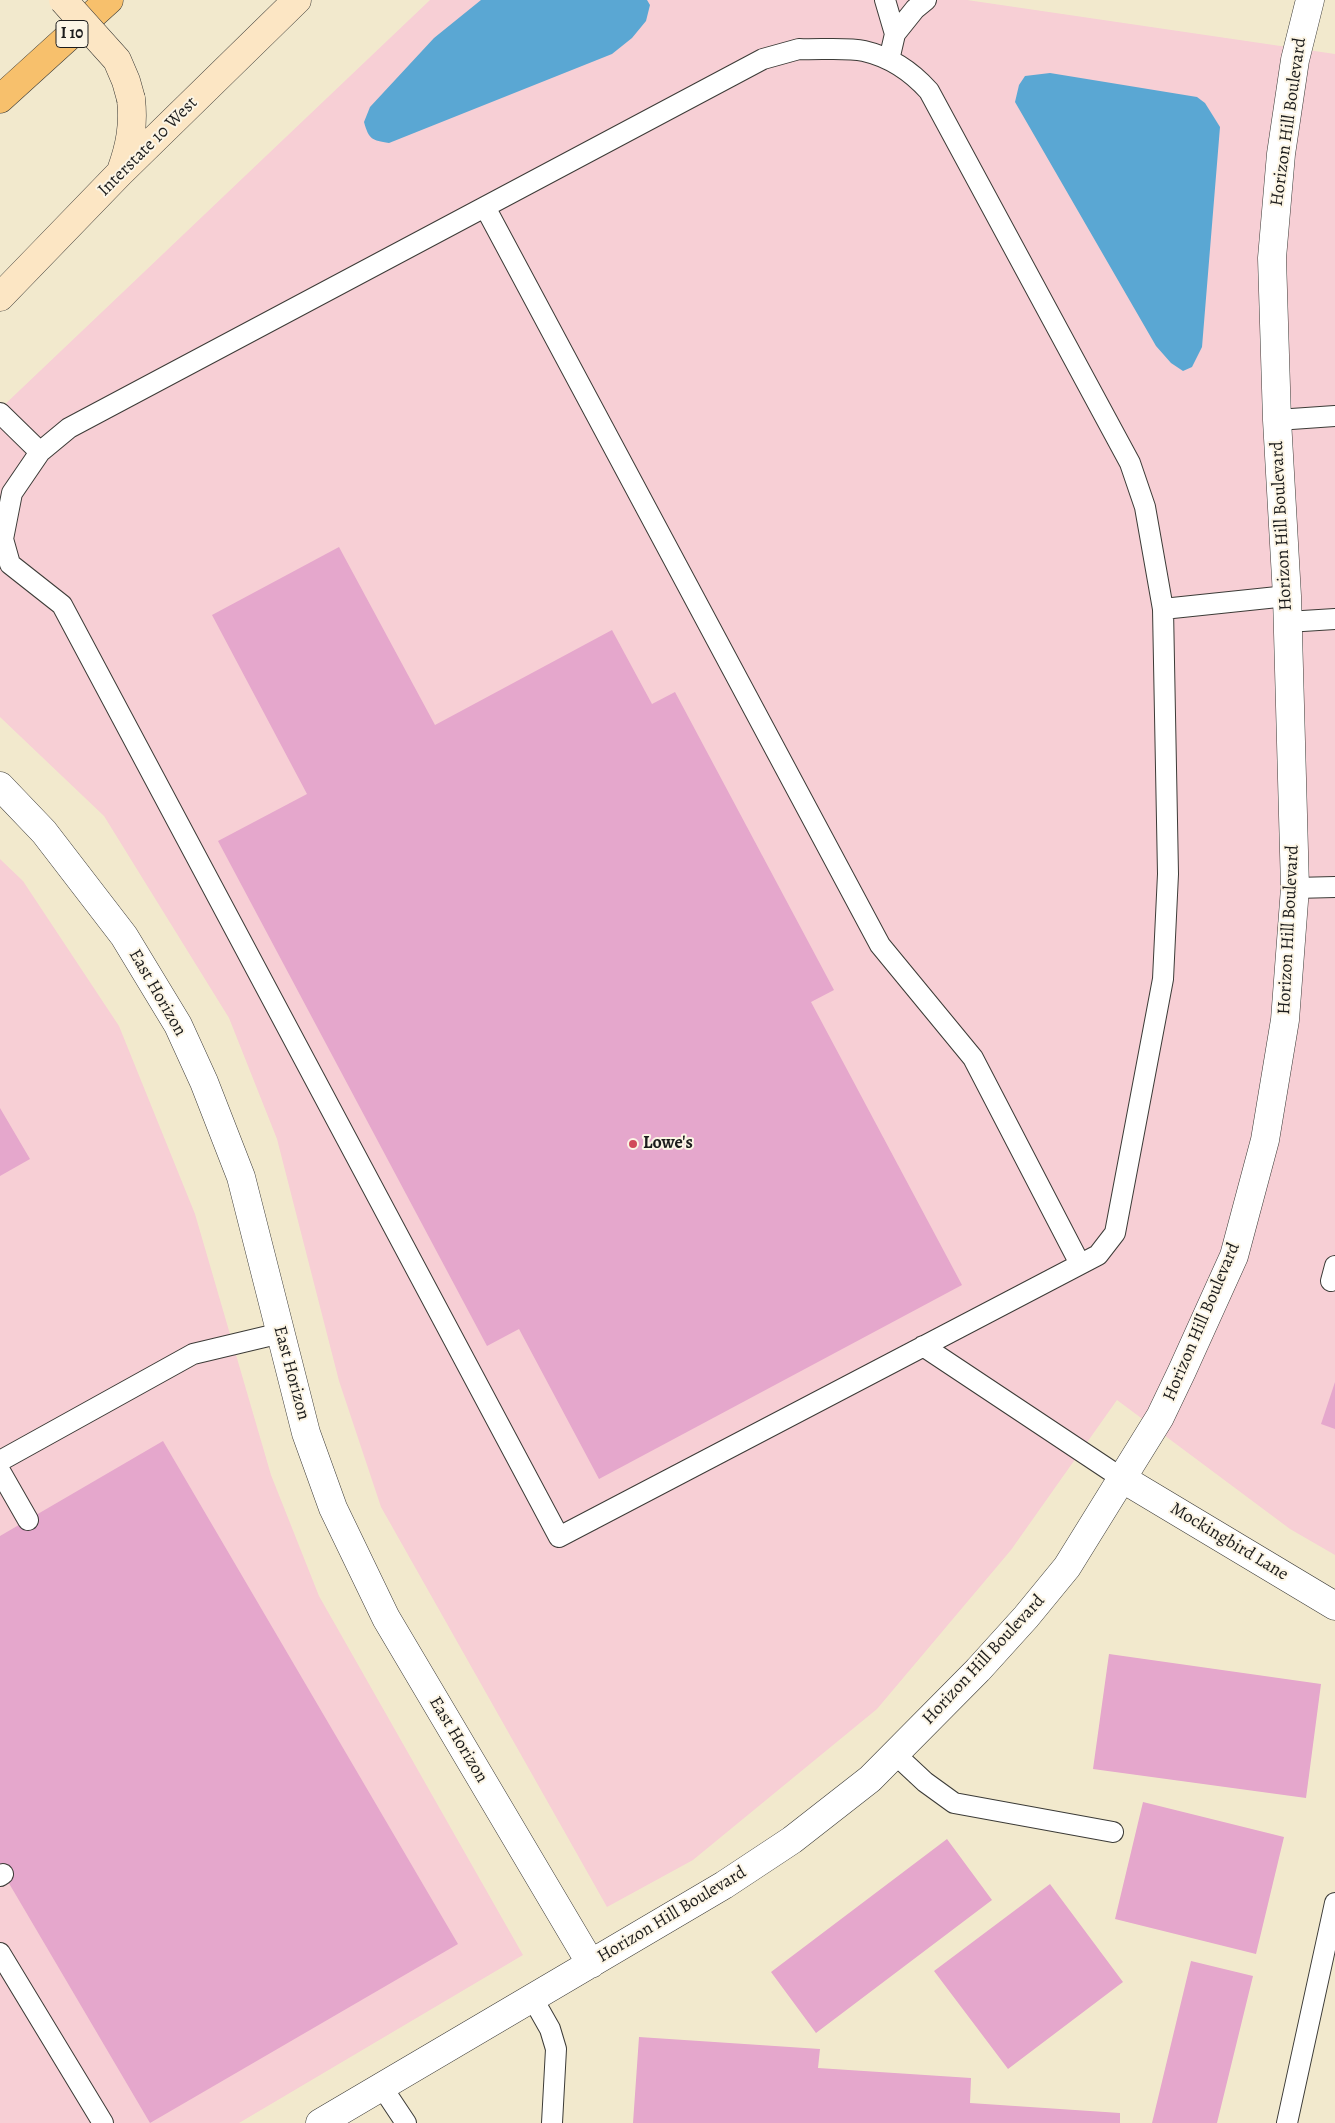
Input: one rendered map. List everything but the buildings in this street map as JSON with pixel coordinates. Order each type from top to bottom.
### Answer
[{"type":"highway","name":"I 10","points":[[0,99],[109,0]]},
{"type":"main road","points":[[64,0],[117,60],[126,81],[131,99],[132,133],[129,150],[119,174]]},
{"type":"main road","name":"Interstate 10 West","points":[[0,297],[119,174],[297,0]]},
{"type":"street","name":"Horizon Hill Boulevard","points":[[320,2123],[724,1885],[792,1840],[870,1779],[978,1670],[1026,1617],[1067,1567],[1160,1417],[1234,1256],[1266,1140],[1285,1020],[1295,888],[1287,622],[1277,420],[1272,258],[1281,154],[1295,60],[1310,0]]},
{"type":"street","name":"East Horizon","points":[[0,786],[44,832],[124,936],[178,1025],[204,1082],[241,1177],[306,1433],[333,1508],[386,1618],[591,1964]]},
{"type":"street","name":"Mockingbird Lane","points":[[1123,1479],[1335,1606]]},
{"type":"lane","points":[[885,0],[895,34]]},
{"type":"lane","points":[[889,60],[895,34],[915,9],[926,0]]},
{"type":"lane","points":[[799,49],[863,51],[889,60],[915,76],[930,91],[1130,463],[1145,507],[1163,610],[1168,874],[1163,979],[1114,1233],[1098,1255],[559,1537],[62,605],[10,564],[3,539],[12,493],[40,452],[69,428],[763,59],[799,49]]},
{"type":"lane","points":[[485,207],[880,945],[973,1058],[1080,1264]]},
{"type":"lane","points":[[0,413],[40,452]]},
{"type":"lane","points":[[1277,420],[1335,416]]},
{"type":"lane","points":[[1163,610],[1286,596]]},
{"type":"lane","points":[[1287,622],[1335,619]]},
{"type":"lane","points":[[1295,888],[1335,887]]},
{"type":"lane","points":[[0,1461],[193,1354],[281,1334]]},
{"type":"lane","points":[[923,1346],[1123,1479]]},
{"type":"lane","points":[[0,1471],[28,1520]]},
{"type":"lane","points":[[895,1754],[926,1782],[954,1803],[1113,1832]]},
{"type":"lane","points":[[1287,2123],[1335,1903]]},
{"type":"lane","points":[[0,1953],[103,2123]]},
{"type":"lane","points":[[533,1999],[550,2029],[556,2048],[552,2123]]},
{"type":"lane","points":[[382,2087],[406,2123]]},
{"type":"shaded area","points":[[430,0],[967,0],[1335,54],[1335,1555],[1290,1529],[1117,1400],[1011,1550],[877,1709],[693,1860],[607,1907],[381,1507],[339,1381],[277,1139],[229,1018],[104,816],[0,717],[0,409]]},
{"type":"shaded area","points":[[0,859],[23,881],[119,1026],[195,1214],[271,1475],[319,1596],[523,1955],[239,2123],[0,2123]]},
{"type":"water","points":[[481,0],[647,0],[650,5],[646,21],[632,38],[612,54],[389,143],[372,138],[364,122],[370,107],[434,38]]},
{"type":"water","points":[[1050,73],[1197,97],[1205,103],[1220,127],[1202,347],[1192,367],[1183,371],[1171,363],[1156,346],[1015,102],[1019,85],[1025,76]]},
{"type":"place","name":"Lowe's","points":[[633,1144]]}]
